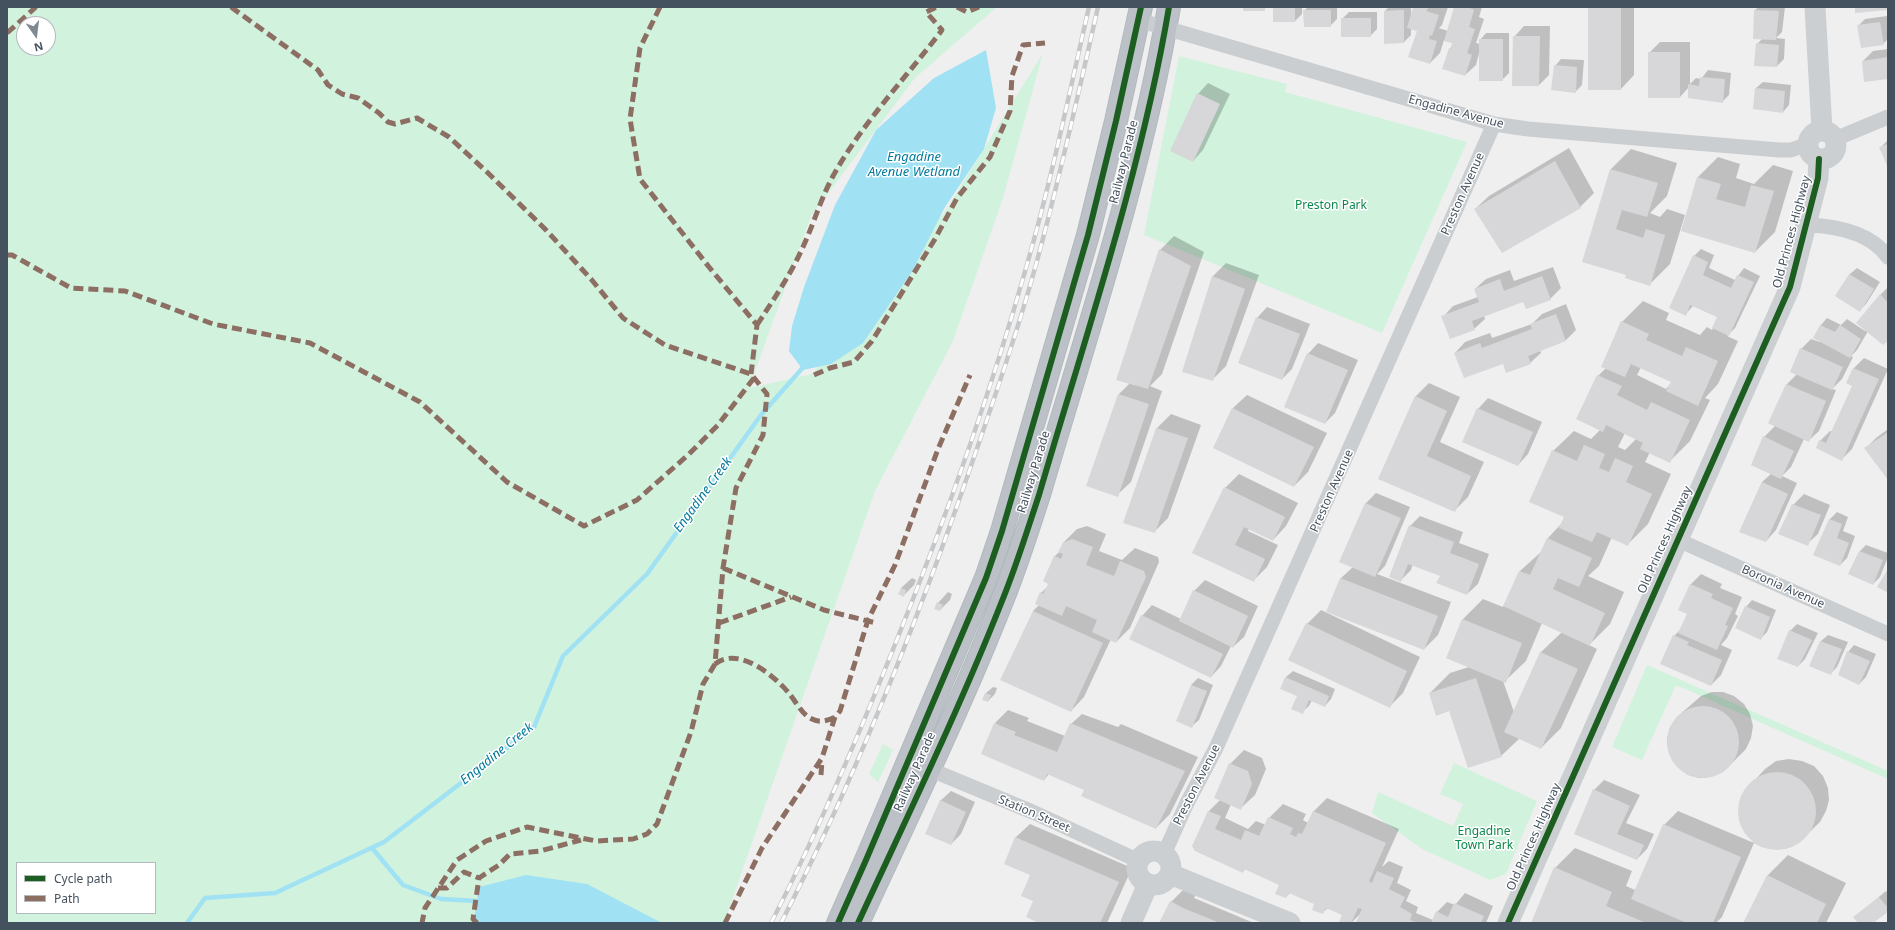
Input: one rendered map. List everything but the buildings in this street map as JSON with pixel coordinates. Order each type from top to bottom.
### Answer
[{"type":"highway","name":"Railway Parade","points":[[838,923],[986,578],[1002,531],[1088,235],[1116,121],[1139,14]]},
{"type":"highway","name":"Railway Parade","points":[[858,923],[929,769],[1002,601],[1039,495],[1130,186],[1167,17]]},
{"type":"street","name":"Old Princes Highway","points":[[1508,923],[1790,287],[1818,178],[1821,143],[1815,7]]},
{"type":"street","name":"Engadine Avenue","points":[[1139,14],[1167,17],[1494,124],[1528,129],[1791,150],[1821,143],[1888,117]]},
{"type":"street","name":"Preston Avenue","points":[[1164,854],[1186,805],[1216,748],[1494,124]]},
{"type":"street","points":[[1807,225],[1825,226],[1863,236],[1878,244],[1888,257]]},
{"type":"street","name":"Boronia Avenue","points":[[1678,540],[1888,634]]},
{"type":"street","name":"Station Street","points":[[929,769],[1035,813],[1139,861]]},
{"type":"street","points":[[1153,851],[1164,854],[1170,863],[1170,874],[1164,882],[1159,884],[1148,884],[1143,881],[1138,871],[1139,861],[1143,856],[1153,851]]},
{"type":"street","points":[[1170,874],[1290,923]]},
{"type":"street","points":[[1131,923],[1148,884]]},
{"type":"green space","points":[[7,7],[997,7],[915,78],[811,216],[749,388],[812,374],[946,210],[1043,53],[1003,198],[953,341],[875,491],[724,923],[7,923]]},
{"type":"green space","name":"Preston Park","points":[[1179,56],[1287,84],[1285,92],[1467,142],[1382,333],[1144,235]]},
{"type":"green space","points":[[1647,665],[1888,771],[1888,779],[1676,685],[1642,760],[1612,747]]},
{"type":"green space","points":[[883,744],[893,750],[878,782],[869,774]]},
{"type":"green space","name":"Engadine Town Park","points":[[1454,763],[1537,801],[1506,874],[1490,880],[1422,849],[1372,813],[1378,792],[1453,826],[1463,804],[1440,794]]},
{"type":"water","name":"Engadine Avenue Wetland","points":[[986,50],[996,108],[984,149],[945,207],[913,270],[863,343],[831,364],[803,370],[789,351],[792,326],[804,287],[835,205],[876,130],[934,78]]},
{"type":"water","points":[[526,875],[587,884],[662,923],[479,923],[474,919],[479,887]]},
{"type":"waterway","name":"Engadine Creek","points":[[187,923],[205,898],[275,893],[384,842],[534,727],[563,656],[647,574],[761,415],[806,364]]},
{"type":"waterway","points":[[372,848],[403,885],[441,899],[477,901]]},
{"type":"railway","points":[[771,923],[805,854],[867,713],[914,596],[966,457],[1012,316],[1035,236],[1089,7]]},
{"type":"railway","points":[[781,923],[835,811],[885,696],[930,580],[997,391],[1028,293],[1044,236],[1076,106],[1098,7]]},
{"type":"marked path","points":[[7,33],[36,7]]},
{"type":"marked path","points":[[231,7],[318,70],[328,85],[342,94],[358,98],[379,113],[388,122],[395,124],[417,118],[449,137],[546,230],[591,279],[623,318],[665,345],[751,374],[767,394],[763,435],[736,488],[723,568],[715,664],[703,684],[691,732],[657,824],[647,834],[633,839],[596,841],[527,827],[486,841],[457,860],[425,908],[422,923]]},
{"type":"marked path","points":[[660,7],[640,48],[630,119],[640,179],[757,325],[751,374]]},
{"type":"marked path","points":[[757,325],[792,269],[833,176],[845,156],[857,137],[942,30],[926,12],[937,7]]},
{"type":"marked path","points":[[957,7],[967,12],[979,7]]},
{"type":"marked path","points":[[814,375],[830,368],[854,362],[872,341],[935,239],[957,198],[990,157],[1010,111],[1012,76],[1023,45],[1045,43]]},
{"type":"marked path","points":[[7,255],[12,255],[71,288],[125,291],[213,324],[310,343],[420,402],[507,482],[584,526],[637,500],[688,455],[718,425],[754,378]]},
{"type":"marked path","points":[[725,923],[762,848],[822,758],[835,717],[840,711],[868,620],[895,565],[938,449],[970,375]]},
{"type":"marked path","points":[[723,568],[824,610],[876,623]]},
{"type":"marked path","points":[[719,623],[791,597]]},
{"type":"marked path","points":[[715,664],[724,659],[734,658],[754,664],[764,670],[781,685],[808,717],[821,721],[835,717]]},
{"type":"marked path","points":[[821,775],[822,760]]},
{"type":"marked path","points":[[477,923],[473,919],[479,878],[499,865],[510,854],[540,851],[581,840]]},
{"type":"marked path","points":[[438,888],[447,888],[464,872],[479,878]]},
{"type":"cycle path","points":[[838,923],[986,578],[1002,531],[1088,235],[1116,121],[1141,7]]},
{"type":"cycle path","points":[[858,923],[968,682],[1007,588],[1021,549],[1039,495],[1128,192],[1157,69],[1169,7]]},
{"type":"cycle path","points":[[1508,923],[1790,287],[1818,178],[1819,159]]}]
